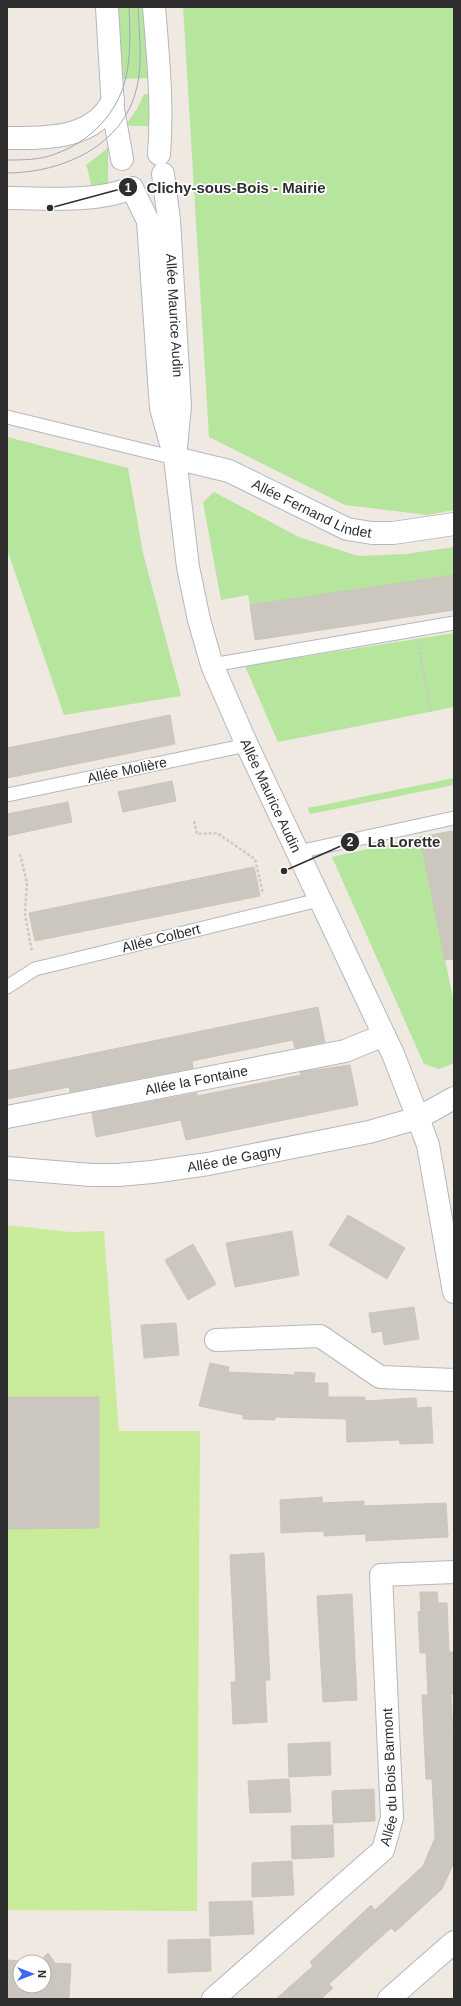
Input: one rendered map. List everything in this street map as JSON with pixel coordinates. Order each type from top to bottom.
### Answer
[{"type":"street","points":[[107,7],[113,100],[124,149],[119,167],[125,182],[132,188]]},
{"type":"street","name":"Allée Maurice Audin","points":[[154,7],[160,86],[161,164],[169,220],[180,406],[175,458]]},
{"type":"street","points":[[7,138],[53,137],[86,127],[108,111],[113,100]]},
{"type":"street","points":[[86,127],[104,132],[124,149]]},
{"type":"street","points":[[7,198],[92,197],[115,194],[132,188],[148,189],[159,181],[161,164],[148,146],[142,145],[124,149]]},
{"type":"street","name":"Allée Maurice Audin","points":[[132,188],[148,222],[161,408],[175,458],[188,568],[199,620],[212,665],[247,745],[319,900],[384,1035],[418,1118],[428,1145],[450,1245],[454,1292]]},
{"type":"street","name":"Allée Fernand Lindet","points":[[175,458],[229,471],[347,529],[372,533],[393,533],[454,524]]},
{"type":"street","name":"Allée la Fontaine","points":[[7,1117],[345,1051],[384,1035]]},
{"type":"street","name":"Allée de Gagny","points":[[7,1168],[91,1175],[152,1172],[208,1164],[338,1139],[418,1118],[454,1098]]},
{"type":"street","points":[[216,1340],[320,1336],[380,1376],[454,1380]]},
{"type":"street","name":"Allée du Bois Barmont","points":[[213,1999],[383,1850],[392,1818],[381,1575],[454,1572]]},
{"type":"street","points":[[389,1999],[454,1942]]},
{"type":"lane","points":[[7,417],[175,458]]},
{"type":"lane","points":[[212,665],[454,623]]},
{"type":"lane","name":"Allée Molière","points":[[7,796],[247,745]]},
{"type":"lane","points":[[298,852],[454,818]]},
{"type":"lane","name":"Allée Colbert","points":[[7,987],[35,969],[319,900]]},
{"type":"path","points":[[416,629],[431,712]]},
{"type":"path","points":[[194,821],[196,834],[217,833],[255,859],[266,912]]},
{"type":"path","points":[[20,854],[27,883],[25,914],[35,969]]},
{"type":"green space","points":[[117,7],[146,7],[151,78],[121,79]]},
{"type":"green space","points":[[183,7],[454,7],[454,510],[428,515],[345,505],[209,437]]},
{"type":"green space","points":[[144,94],[152,94],[151,124],[147,126],[125,126],[137,109]]},
{"type":"green space","points":[[108,148],[108,183],[93,189],[86,165]]},
{"type":"green space","points":[[7,437],[128,468],[143,553],[181,696],[64,715],[7,549]]},
{"type":"green space","points":[[214,492],[299,537],[358,556],[406,554],[454,547],[454,575],[250,605],[248,595],[221,600],[203,502]]},
{"type":"green space","points":[[454,633],[454,707],[278,742],[245,666]]},
{"type":"green space","points":[[454,778],[454,785],[310,814],[308,808]]},
{"type":"green space","points":[[420,837],[454,1003],[454,1063],[439,1069],[424,1064],[332,857]]},
{"type":"green space","points":[[7,1225],[70,1232],[104,1231],[119,1431],[200,1431],[197,1911],[7,1910]]},
{"type":"building","points":[[454,575],[454,610],[255,640],[250,605]]},
{"type":"building","points":[[170,715],[175,744],[7,778],[7,748]]},
{"type":"building","points":[[172,781],[176,801],[123,812],[118,792]]},
{"type":"building","points":[[68,802],[72,822],[7,836],[7,814]]},
{"type":"building","points":[[452,831],[454,843],[454,959],[445,960],[420,837]]},
{"type":"building","points":[[254,867],[260,896],[35,941],[29,913]]},
{"type":"building","points":[[318,1007],[325,1042],[295,1048],[293,1040],[192,1061],[193,1068],[70,1092],[69,1087],[7,1099],[7,1071]]},
{"type":"building","points":[[350,1065],[358,1105],[186,1140],[181,1120],[96,1137],[92,1113],[197,1093],[197,1096],[301,1075],[300,1072]]},
{"type":"building","points":[[348,1215],[405,1248],[387,1279],[329,1245]]},
{"type":"building","points":[[292,1231],[299,1275],[235,1287],[226,1243]]},
{"type":"building","points":[[193,1244],[216,1284],[188,1300],[165,1260]]},
{"type":"building","points":[[414,1307],[419,1339],[384,1345],[382,1331],[372,1333],[369,1313]]},
{"type":"building","points":[[176,1323],[179,1355],[144,1358],[141,1325]]},
{"type":"building","points":[[210,1363],[229,1367],[228,1372],[295,1375],[295,1372],[315,1373],[314,1383],[328,1383],[328,1397],[365,1397],[365,1401],[416,1398],[417,1408],[431,1407],[433,1443],[400,1444],[399,1440],[347,1442],[346,1419],[275,1417],[275,1420],[243,1419],[243,1415],[199,1406]]},
{"type":"building","points":[[7,1397],[99,1397],[99,1528],[7,1529]]},
{"type":"building","points":[[322,1497],[322,1503],[364,1501],[364,1506],[446,1503],[448,1537],[366,1541],[366,1534],[324,1536],[324,1531],[281,1533],[280,1500]]},
{"type":"building","points":[[264,1553],[270,1680],[265,1680],[267,1722],[233,1724],[231,1682],[236,1682],[230,1555]]},
{"type":"building","points":[[420,1592],[437,1592],[438,1603],[447,1603],[449,1652],[454,1652],[454,1694],[451,1694],[454,1750],[454,1862],[442,1889],[395,1932],[391,1928],[329,1984],[333,1988],[321,1999],[276,1999],[313,1966],[310,1962],[371,1905],[375,1910],[423,1866],[435,1838],[432,1779],[426,1779],[422,1695],[428,1695],[426,1653],[420,1653],[418,1612],[421,1611]]},
{"type":"building","points":[[352,1594],[357,1700],[323,1702],[317,1596]]},
{"type":"building","points":[[330,1742],[331,1775],[289,1777],[288,1744]]},
{"type":"building","points":[[289,1779],[291,1812],[250,1813],[248,1781]]},
{"type":"building","points":[[374,1789],[375,1821],[333,1823],[332,1791]]},
{"type":"building","points":[[333,1825],[334,1857],[292,1859],[291,1826]]},
{"type":"building","points":[[292,1861],[294,1895],[252,1897],[252,1863]]},
{"type":"building","points":[[252,1901],[254,1934],[210,1936],[209,1902]]},
{"type":"building","points":[[210,1939],[211,1971],[168,1973],[168,1940]]},
{"type":"building","points":[[52,1959],[55,1963],[71,1964],[69,1999],[7,1999],[7,1960],[12,1960],[12,1994],[52,1994]]},
{"type":"tram line","points":[[7,160],[37,159],[68,149],[91,134],[109,114],[122,90],[128,68],[130,42],[129,7]]},
{"type":"tram line","points":[[7,173],[28,172],[49,168],[69,161],[88,152],[105,140],[119,125],[130,108],[139,77],[140,47],[138,7]]},
{"type":"place","name":"Clichy-sous-Bois - Mairie","points":[[50,208]]},
{"type":"place","name":"La Lorette","points":[[284,871]]}]
